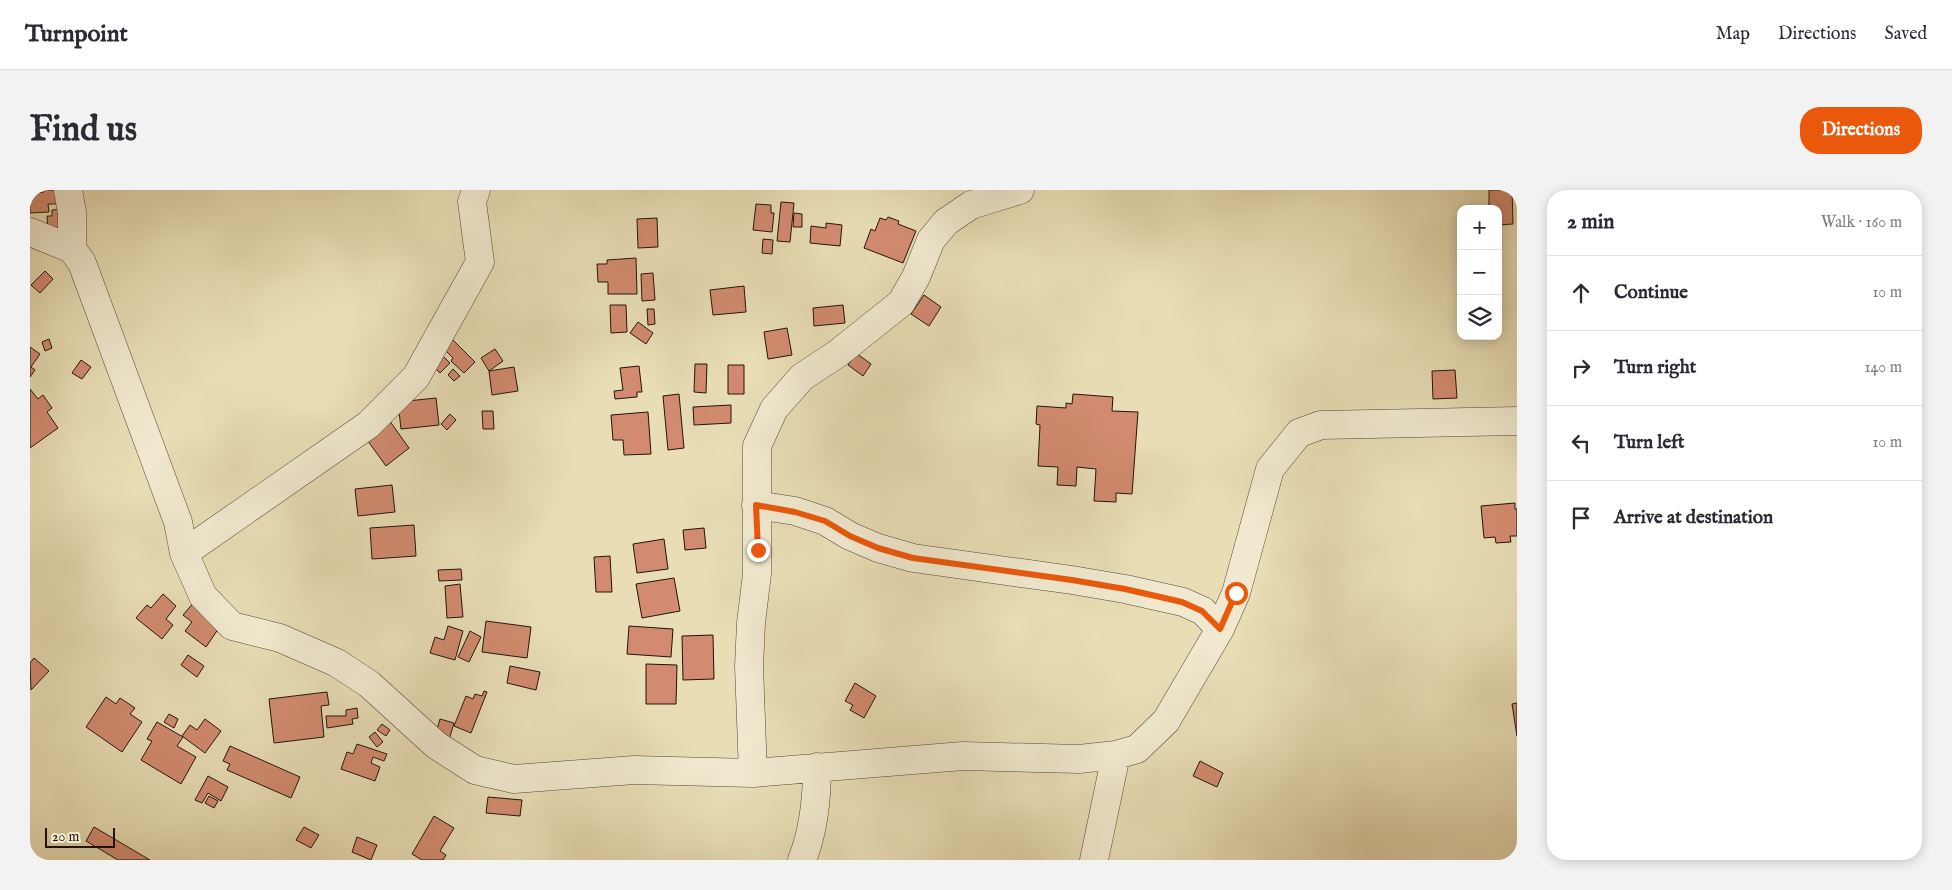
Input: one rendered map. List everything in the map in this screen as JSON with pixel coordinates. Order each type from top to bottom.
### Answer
[{"type":"street","points":[[68,190],[72,212],[72,249]]},
{"type":"street","points":[[184,553],[368,425],[416,377],[480,262],[472,202],[476,190]]},
{"type":"street","points":[[753,773],[750,623],[757,574],[757,446],[774,409],[802,378],[837,354],[901,303],[916,277],[932,240],[946,222],[971,204],[1020,190]]},
{"type":"street","points":[[30,232],[72,249],[82,263],[175,513],[184,553],[203,596],[232,626],[280,638],[337,662],[369,684],[436,744],[475,770],[514,779],[634,770],[753,773],[963,756],[1079,759],[1116,755],[1137,749],[1166,721],[1220,629],[1236,593],[1270,469],[1299,433],[1321,425],[1517,421]]},
{"type":"street","points":[[756,505],[795,512],[825,521],[850,536],[878,548],[913,558],[1090,583],[1182,602],[1202,611],[1220,629]]},
{"type":"street","points":[[1094,860],[1116,755]]},
{"type":"street","points":[[802,860],[817,804],[818,767]]},
{"type":"building","points":[[30,190],[36,190],[36,193],[44,192],[43,190],[58,190],[58,204],[48,204],[49,212],[30,213]]},
{"type":"building","points":[[1489,190],[1512,190],[1513,224],[1502,225],[1502,205],[1489,205]]},
{"type":"building","points":[[781,202],[794,203],[790,242],[777,241]]},
{"type":"building","points":[[756,204],[771,205],[771,213],[774,213],[772,232],[753,230]]},
{"type":"building","points":[[63,209],[59,234],[48,232],[47,216],[52,216],[52,210]]},
{"type":"building","points":[[794,213],[802,214],[802,227],[793,227]]},
{"type":"building","points":[[888,217],[899,221],[898,224],[916,231],[903,263],[864,248],[871,229],[875,231],[880,218],[886,220]]},
{"type":"building","points":[[657,218],[658,247],[638,248],[637,219]]},
{"type":"building","points":[[826,223],[842,225],[840,246],[810,243],[811,226],[826,228]]},
{"type":"building","points":[[763,239],[773,240],[772,254],[762,253]]},
{"type":"building","points":[[636,258],[637,294],[608,294],[608,282],[598,282],[597,264],[607,264],[607,260]]},
{"type":"building","points":[[45,271],[53,279],[40,293],[31,285]]},
{"type":"building","points":[[653,273],[655,300],[642,301],[641,274]]},
{"type":"building","points":[[744,286],[746,312],[713,315],[710,290]]},
{"type":"building","points":[[924,295],[941,307],[929,326],[911,314]]},
{"type":"building","points":[[610,305],[626,305],[627,332],[611,333]]},
{"type":"building","points":[[843,305],[845,323],[814,326],[813,308]]},
{"type":"building","points":[[647,309],[654,309],[655,324],[648,325]]},
{"type":"building","points":[[638,322],[653,333],[646,344],[630,333]]},
{"type":"building","points":[[787,328],[792,355],[768,359],[764,332]]},
{"type":"building","points":[[49,339],[52,348],[45,351],[42,342]]},
{"type":"building","points":[[453,340],[475,362],[464,373],[451,361],[453,358],[444,349]]},
{"type":"building","points":[[30,347],[40,354],[31,367],[35,370],[30,377]]},
{"type":"building","points":[[495,349],[503,361],[489,371],[481,358]]},
{"type":"building","points":[[856,353],[871,364],[863,376],[848,365]]},
{"type":"building","points":[[441,354],[450,363],[440,373],[431,364]]},
{"type":"building","points":[[81,360],[91,367],[82,379],[72,373]]},
{"type":"building","points":[[695,364],[707,364],[706,393],[694,392]]},
{"type":"building","points":[[728,365],[744,365],[744,394],[728,394]]},
{"type":"building","points":[[639,366],[642,392],[637,392],[637,397],[615,399],[614,391],[623,390],[620,368]]},
{"type":"building","points":[[514,367],[518,391],[492,395],[489,371]]},
{"type":"building","points":[[453,369],[460,376],[454,381],[448,375]]},
{"type":"building","points":[[1455,370],[1457,398],[1433,399],[1432,371]]},
{"type":"building","points":[[30,389],[38,399],[43,395],[52,408],[47,412],[58,428],[30,448]]},
{"type":"building","points":[[679,394],[684,448],[668,450],[663,396]]},
{"type":"building","points":[[1073,394],[1113,397],[1112,411],[1138,412],[1132,494],[1116,493],[1116,502],[1094,501],[1096,469],[1077,467],[1076,486],[1057,485],[1058,467],[1038,466],[1040,425],[1036,424],[1037,406],[1066,408],[1066,403],[1072,404]]},
{"type":"building","points":[[436,398],[439,425],[401,429],[398,402]]},
{"type":"building","points":[[731,405],[731,423],[694,425],[693,407]]},
{"type":"building","points":[[482,411],[493,411],[494,429],[483,429]]},
{"type":"building","points":[[648,412],[651,454],[624,455],[623,440],[613,440],[611,415]]},
{"type":"building","points":[[450,414],[456,420],[447,430],[441,424]]},
{"type":"building","points":[[389,420],[409,448],[386,466],[365,437]]},
{"type":"building","points":[[392,485],[395,512],[358,516],[355,489]]},
{"type":"building","points":[[1515,503],[1515,509],[1517,509],[1517,536],[1510,536],[1511,542],[1496,543],[1495,537],[1484,538],[1481,506]]},
{"type":"building","points":[[414,525],[416,556],[372,559],[370,528]]},
{"type":"building","points":[[704,528],[706,548],[685,550],[683,530]]},
{"type":"building","points":[[664,539],[668,569],[637,573],[633,544]]},
{"type":"building","points":[[610,556],[612,592],[596,592],[594,557]]},
{"type":"building","points":[[461,569],[462,580],[439,581],[438,570]]},
{"type":"building","points":[[674,578],[680,611],[642,618],[636,584]]},
{"type":"building","points":[[460,584],[463,617],[447,618],[445,586]]},
{"type":"building","points":[[163,594],[176,606],[166,619],[173,625],[162,639],[136,618],[147,605],[151,608]]},
{"type":"building","points":[[195,601],[223,622],[206,647],[185,631],[192,622],[183,615]]},
{"type":"building","points":[[486,621],[531,627],[527,658],[482,652]]},
{"type":"building","points":[[448,626],[463,631],[455,660],[430,653],[435,637],[444,640]]},
{"type":"building","points":[[629,626],[673,629],[671,657],[627,654]]},
{"type":"building","points":[[470,631],[481,637],[469,662],[458,657]]},
{"type":"building","points":[[713,635],[714,679],[683,680],[682,636]]},
{"type":"building","points":[[188,655],[204,666],[197,677],[181,665]]},
{"type":"building","points":[[34,658],[49,671],[31,690],[30,663]]},
{"type":"building","points":[[646,664],[677,665],[676,704],[646,704]]},
{"type":"building","points":[[510,666],[540,672],[536,690],[507,683]]},
{"type":"building","points":[[855,683],[876,696],[864,718],[850,710],[853,705],[845,701]]},
{"type":"building","points":[[484,691],[487,692],[471,733],[454,726],[466,696],[473,699],[475,694],[482,696]]},
{"type":"building","points":[[327,692],[329,705],[321,706],[324,737],[274,743],[269,699]]},
{"type":"building","points":[[106,697],[116,704],[120,698],[135,708],[130,714],[142,722],[122,752],[86,727]]},
{"type":"building","points":[[1517,703],[1517,736],[1512,704]]},
{"type":"building","points":[[357,708],[358,718],[352,719],[353,724],[327,728],[326,716],[346,716],[346,710]]},
{"type":"building","points":[[169,714],[178,719],[174,728],[164,722]]},
{"type":"building","points":[[205,719],[221,731],[205,753],[182,736],[190,725],[197,730]]},
{"type":"building","points":[[440,719],[454,723],[449,740],[435,736]]},
{"type":"building","points":[[157,722],[183,737],[177,746],[196,757],[181,784],[141,760],[152,741],[147,739]]},
{"type":"building","points":[[382,724],[390,730],[386,736],[377,730]]},
{"type":"building","points":[[375,732],[383,742],[377,747],[369,737]]},
{"type":"building","points":[[357,744],[387,754],[384,761],[373,757],[371,763],[380,767],[375,781],[341,769],[347,752],[353,754]]},
{"type":"building","points":[[230,746],[300,777],[291,798],[227,770],[230,764],[223,761]]},
{"type":"building","points":[[1200,761],[1223,773],[1217,787],[1193,776]]},
{"type":"building","points":[[208,776],[228,787],[221,801],[208,793],[202,803],[195,800]]},
{"type":"building","points":[[209,796],[218,801],[214,808],[205,803]]},
{"type":"building","points":[[488,797],[522,800],[520,816],[486,813]]},
{"type":"building","points":[[434,816],[454,828],[440,851],[446,855],[443,860],[422,860],[412,854]]},
{"type":"building","points":[[94,827],[150,860],[118,860],[86,841]]},
{"type":"building","points":[[304,827],[319,835],[311,848],[296,840]]},
{"type":"building","points":[[357,837],[377,845],[371,860],[352,852]]},
{"type":"route","points":[[758,550],[756,505],[795,512],[825,521],[850,536],[878,548],[913,558],[1072,580],[1125,589],[1182,602],[1202,611],[1220,629],[1236,593]]}]
